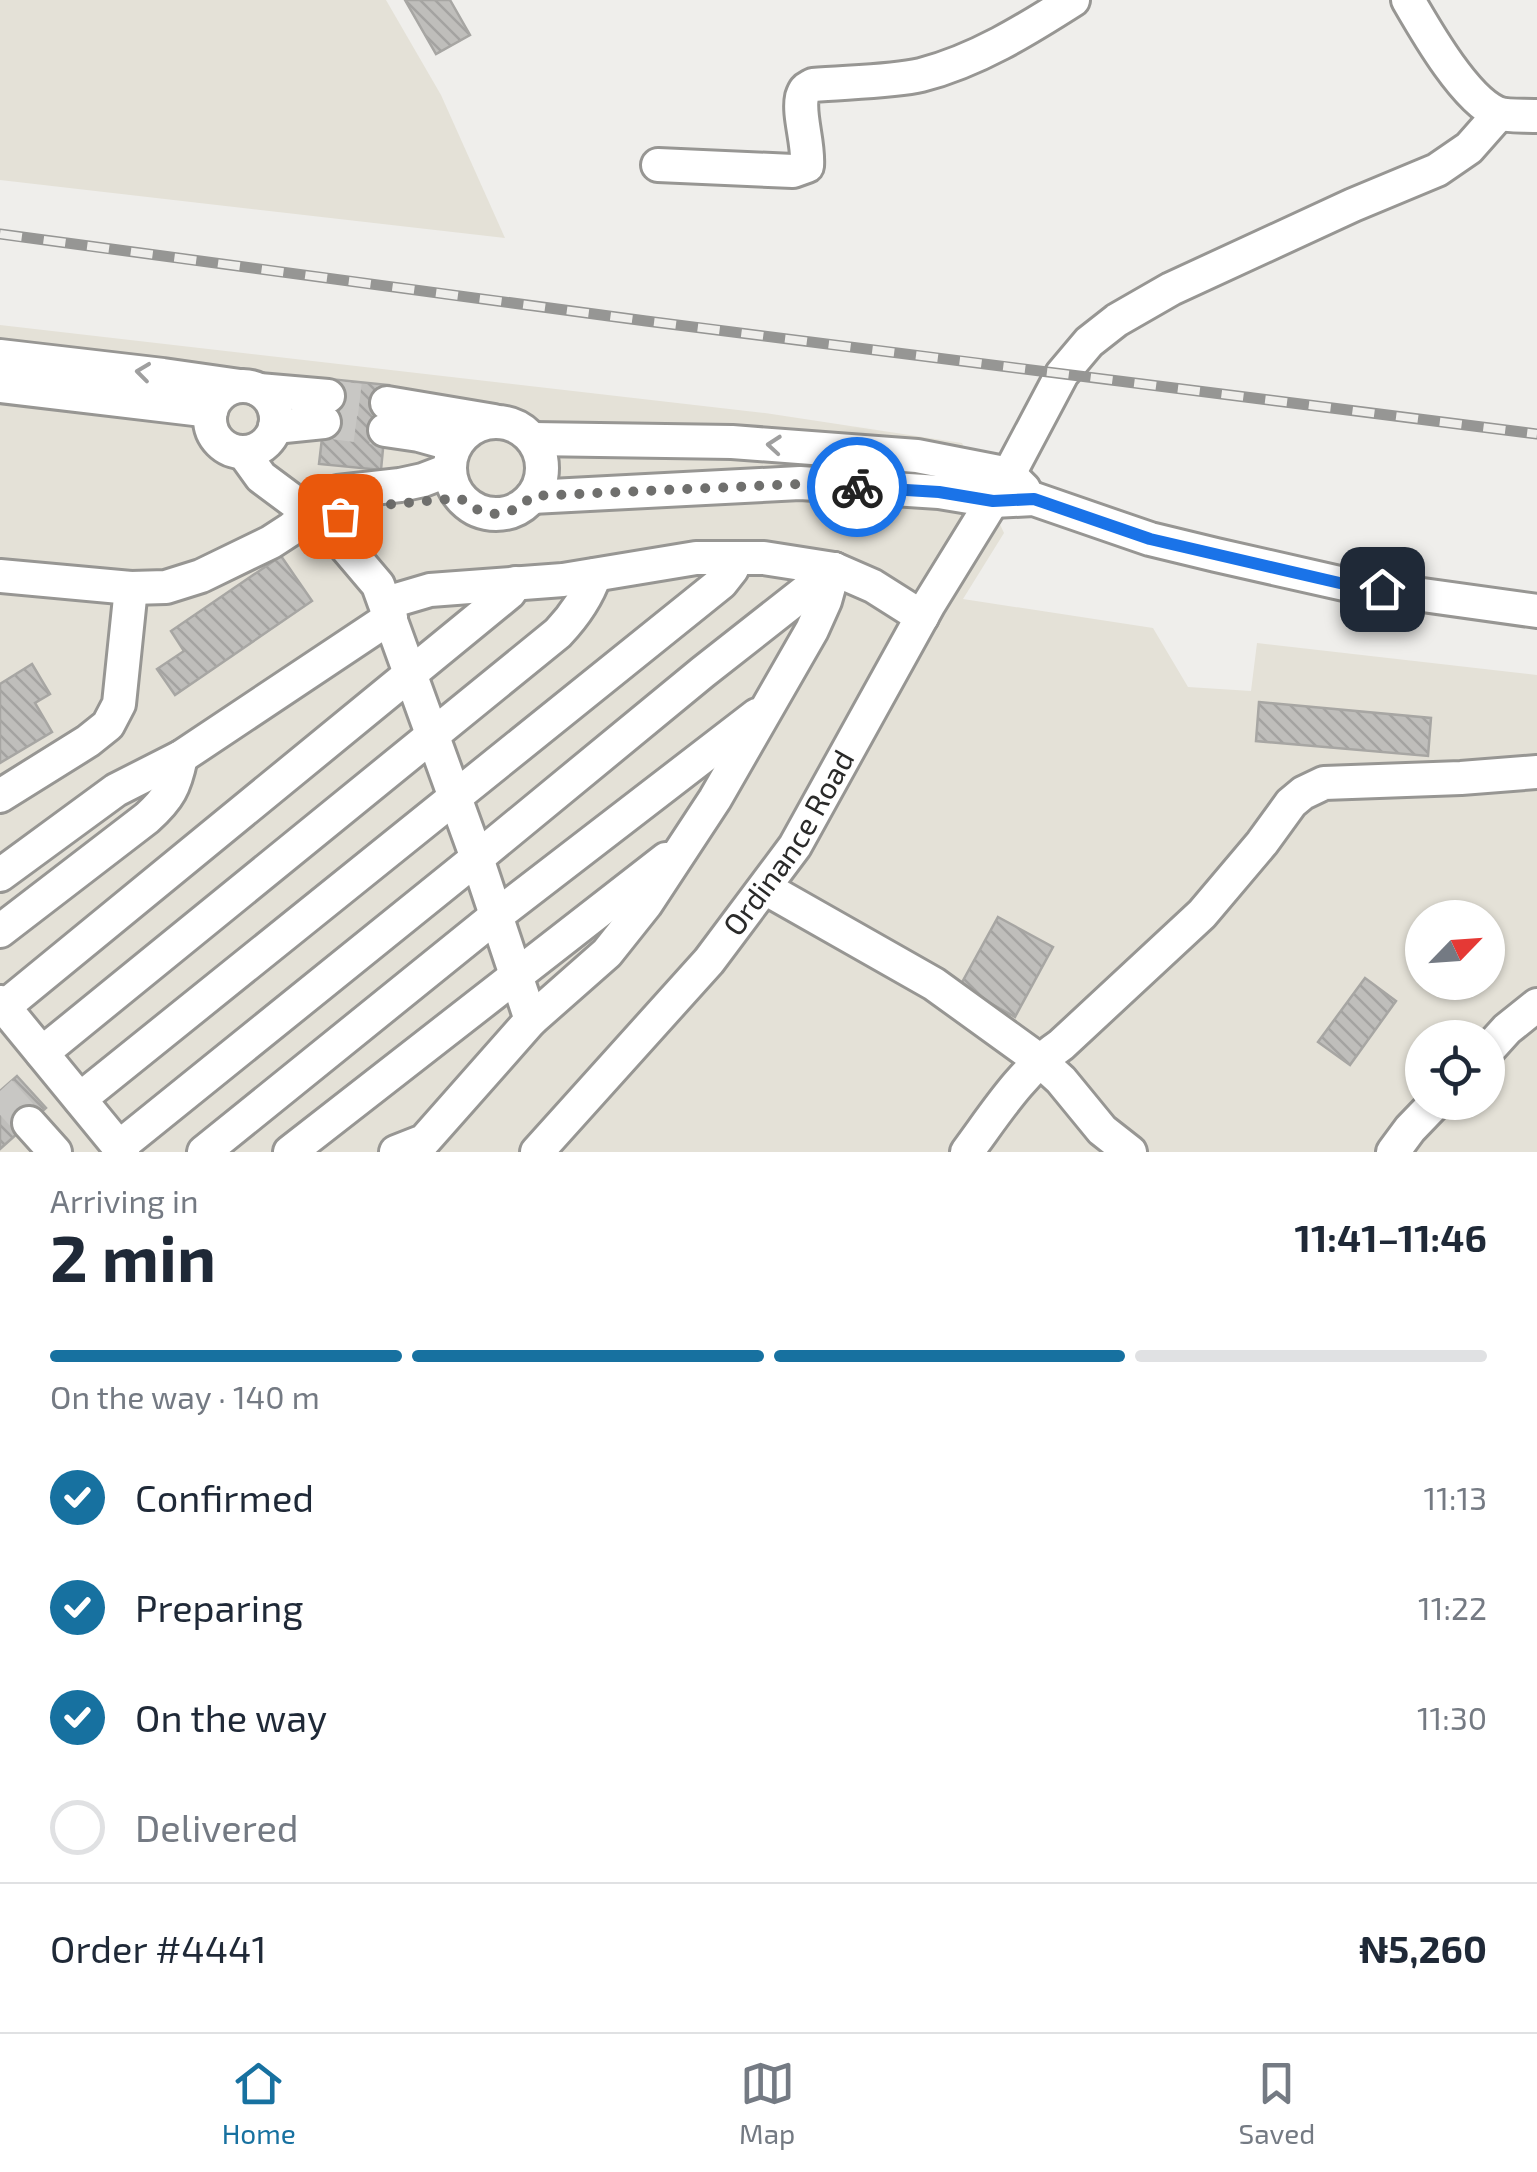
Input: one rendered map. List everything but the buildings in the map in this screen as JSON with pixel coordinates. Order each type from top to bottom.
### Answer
[{"type":"street","points":[[658,165],[793,170],[806,166],[802,100],[813,85],[919,75],[962,61],[1014,36],[1073,0]]},
{"type":"street","points":[[1408,0],[1433,42],[1474,96],[1499,114],[1537,116]]},
{"type":"street","name":"Ordinance Road","points":[[537,1152],[709,961],[795,846],[1062,374],[1088,342],[1117,320],[1185,282],[1437,170],[1469,148],[1499,114]]},
{"type":"street","points":[[0,356],[163,374],[249,388],[326,409],[275,427]]},
{"type":"street","points":[[0,386],[212,411]]},
{"type":"street","points":[[249,388],[267,396],[273,406],[275,427],[263,446],[242,452],[222,445],[215,436],[212,411],[220,395],[229,389],[249,388]]},
{"type":"street","points":[[386,416],[494,421],[522,429],[540,453],[542,468],[540,483],[532,496],[522,506],[497,514],[471,507],[455,471],[420,435],[386,416]]},
{"type":"street","points":[[455,471],[466,431],[494,421]]},
{"type":"street","points":[[532,439],[732,442],[917,456],[1150,539],[1344,584],[1537,611]]},
{"type":"street","points":[[242,452],[261,477],[339,539],[378,585],[532,1020]]},
{"type":"street","points":[[0,576],[130,588],[166,587],[201,576],[271,542],[338,492],[400,485],[455,471]]},
{"type":"street","points":[[339,539],[336,524],[350,508],[455,471]]},
{"type":"street","points":[[532,496],[800,484],[939,492],[1001,487]]},
{"type":"street","points":[[0,874],[116,790],[181,757],[388,610],[430,590],[563,580],[696,558],[764,558],[834,569],[873,586],[922,617]]},
{"type":"street","points":[[80,1099],[721,584],[738,558]]},
{"type":"street","points":[[419,1148],[532,1020],[607,953],[646,904],[689,841],[812,630],[834,569]]},
{"type":"street","points":[[516,583],[509,594],[412,675],[2,1005],[121,1149],[834,569]]},
{"type":"street","points":[[42,1053],[558,633],[574,616],[595,575]]},
{"type":"street","points":[[0,796],[108,725],[119,704],[130,588]]},
{"type":"street","points":[[204,1152],[496,916],[768,706]]},
{"type":"street","points":[[0,930],[156,810],[176,781],[181,757]]},
{"type":"street","points":[[967,1152],[1024,1076],[1202,914],[1303,793],[1324,783],[1537,772]]},
{"type":"street","points":[[290,1152],[689,841]]},
{"type":"street","points":[[765,888],[934,984],[1039,1060],[1102,1130],[1130,1152]]},
{"type":"street","points":[[1505,1034],[1537,1005]]},
{"type":"street","points":[[1392,1152],[1419,1120]]},
{"type":"street","points":[[23,1137],[55,1152]]},
{"type":"shaded area","points":[[0,0],[386,0],[441,95],[505,238],[0,180]]},
{"type":"shaded area","points":[[0,325],[765,413],[962,443],[1004,533],[963,599],[1153,628],[1188,687],[1251,691],[1257,643],[1537,675],[1537,1152],[0,1152]]},
{"type":"tunnel","points":[[328,396],[387,403]]},
{"type":"tunnel","points":[[324,422],[385,430]]},
{"type":"tunnel","points":[[0,1091],[29,1123]]},
{"type":"railway","points":[[0,234],[1537,434]]},
{"type":"way so far","points":[[340,516],[350,508],[460,498],[483,513],[497,514],[522,506],[532,496],[800,484],[857,487]]},
{"type":"route","points":[[857,487],[939,492],[993,501],[1034,499],[1150,539],[1344,584],[1382,589]]}]
